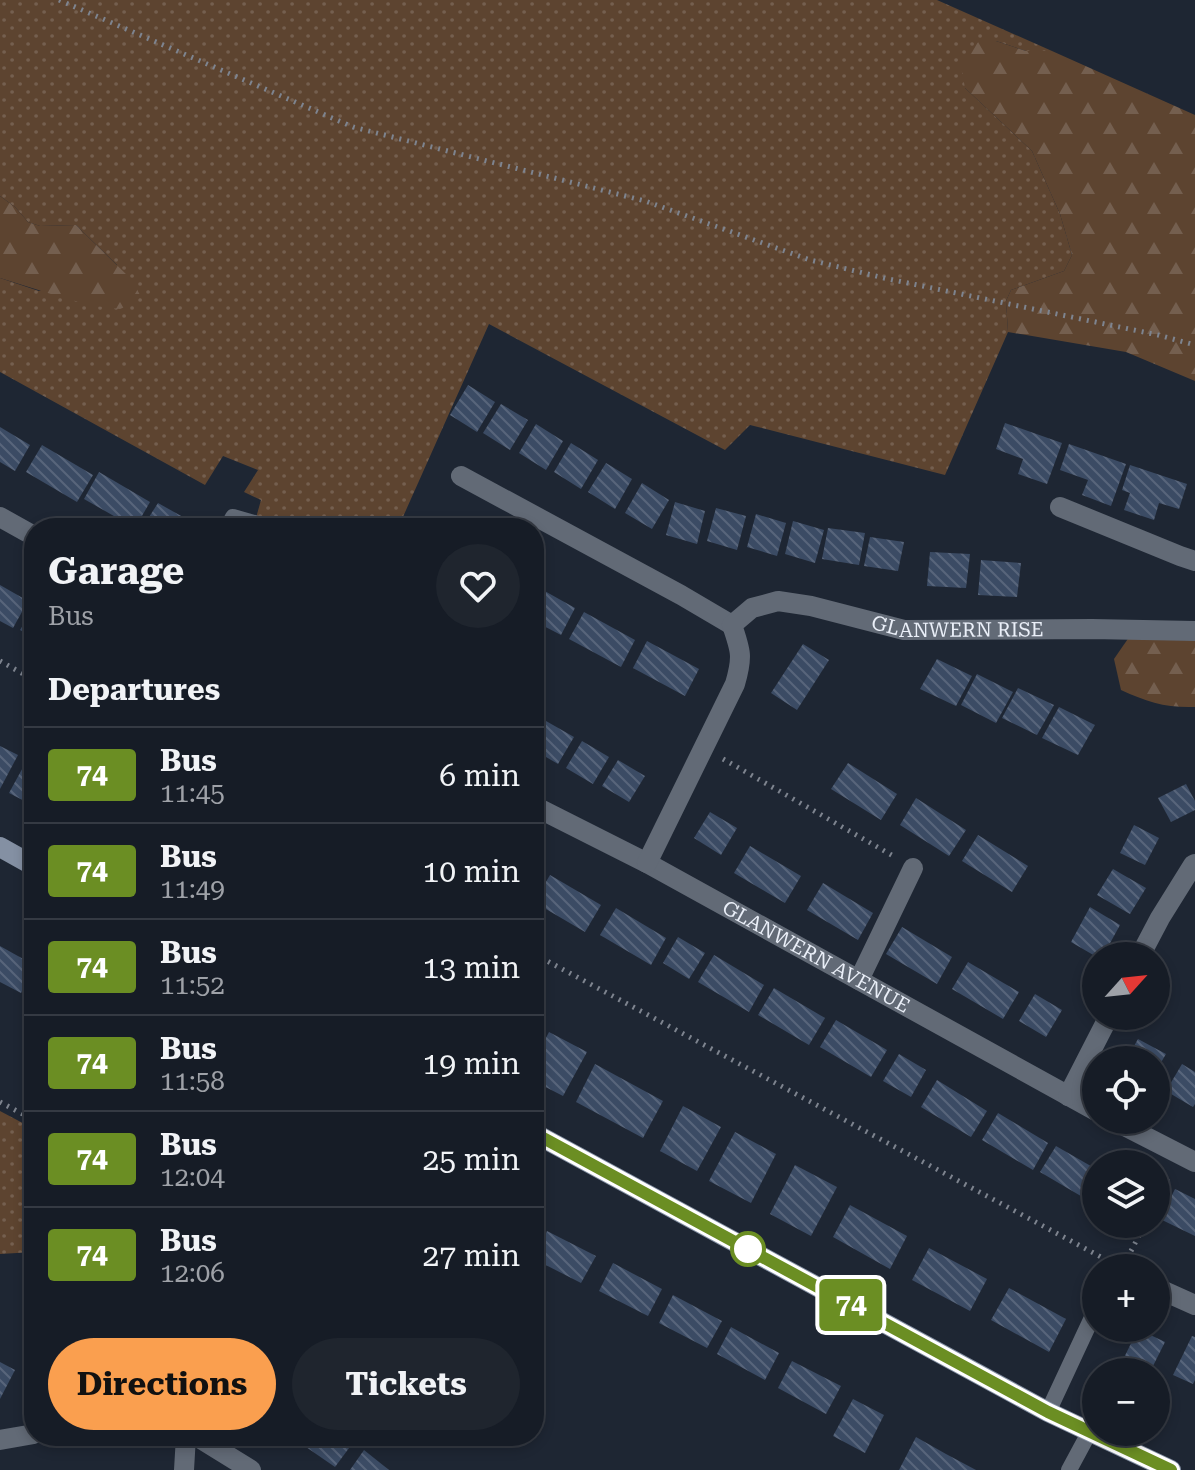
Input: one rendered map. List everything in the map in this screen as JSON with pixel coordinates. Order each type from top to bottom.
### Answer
[{"type":"main road","points":[[0,847],[24,860]]},
{"type":"main road","points":[[544,1138],[1048,1412],[1082,1427]]},
{"type":"main road","points":[[1121,1446],[1171,1470]]},
{"type":"street","points":[[461,476],[539,518]]},
{"type":"street","points":[[1060,507],[1195,561]]},
{"type":"street","points":[[0,517],[24,530]]},
{"type":"street","points":[[544,521],[732,625],[739,644],[741,663],[735,684],[647,863]]},
{"type":"street","name":"GLANWERN RISE","points":[[732,625],[752,608],[778,601],[811,606],[904,630],[1195,631]]},
{"type":"street","name":"GLANWERN AVENUE","points":[[544,811],[647,863],[1082,1104]]},
{"type":"street","points":[[1147,942],[1195,864]]},
{"type":"street","points":[[859,980],[913,868]]},
{"type":"street","points":[[1068,1096],[1102,1030]]},
{"type":"street","points":[[1140,1134],[1188,1159]]},
{"type":"street","points":[[1170,1294],[1195,1305]]},
{"type":"street","points":[[0,1440],[24,1436]]},
{"type":"street","points":[[184,1470],[185,1446]]},
{"type":"street","points":[[212,1446],[251,1470]]},
{"type":"lane","points":[[1048,1412],[1082,1339]]},
{"type":"lane","points":[[1069,1470],[1082,1446]]},
{"type":"path","points":[[59,0],[353,127],[645,201],[810,260],[1195,345]]},
{"type":"path","points":[[0,661],[24,674]]},
{"type":"path","points":[[703,748],[913,868]]},
{"type":"path","points":[[544,959],[1092,1254]]},
{"type":"path","points":[[0,1102],[24,1115]]},
{"type":"path","points":[[1170,1183],[1188,1159]]},
{"type":"green space","points":[[0,0],[937,0],[1052,51],[1026,51],[996,41],[965,88],[1032,151],[1060,214],[1072,255],[1064,271],[1011,290],[1006,301],[1008,332],[945,475],[750,425],[725,450],[489,324],[402,518],[256,518],[261,500],[244,492],[258,470],[223,456],[205,485],[0,372],[0,278],[39,291],[117,265],[76,225],[40,226],[28,222],[0,196]]},
{"type":"green space","points":[[996,41],[1026,51],[1052,51],[1195,115],[1195,381],[1126,352],[1008,332],[1006,301],[1011,290],[1064,271],[1072,255],[1060,214],[1032,151],[965,88],[960,61],[978,42]]},
{"type":"green space","points":[[0,196],[28,222],[40,226],[76,225],[132,280],[140,295],[137,302],[120,309],[96,306],[0,278]]},
{"type":"green space","points":[[1134,630],[1195,631],[1195,707],[1157,703],[1121,690],[1114,659]]},
{"type":"green space","points":[[0,1111],[24,1124],[24,1253],[0,1254]]},
{"type":"building","points":[[468,385],[495,402],[477,432],[450,415]]},
{"type":"building","points":[[501,404],[528,420],[510,450],[483,433]]},
{"type":"building","points":[[1005,423],[1062,443],[1047,484],[1018,474],[1023,459],[996,449]]},
{"type":"building","points":[[536,424],[563,441],[546,470],[519,453]]},
{"type":"building","points":[[0,427],[30,445],[15,471],[0,462]]},
{"type":"building","points":[[571,443],[598,460],[581,489],[554,472]]},
{"type":"building","points":[[1069,444],[1126,464],[1111,506],[1082,495],[1088,480],[1060,470]]},
{"type":"building","points":[[42,445],[93,475],[77,502],[26,472]]},
{"type":"building","points":[[606,463],[632,479],[615,509],[588,492]]},
{"type":"building","points":[[1130,465],[1187,484],[1179,509],[1159,503],[1154,520],[1124,510],[1130,493],[1122,490]]},
{"type":"building","points":[[99,472],[150,502],[141,518],[117,518],[84,499]]},
{"type":"building","points":[[642,483],[669,500],[652,529],[625,513]]},
{"type":"building","points":[[675,502],[705,511],[697,544],[666,535]]},
{"type":"building","points":[[158,503],[185,518],[148,518]]},
{"type":"building","points":[[716,508],[746,516],[737,550],[707,541]]},
{"type":"building","points":[[756,514],[786,523],[777,556],[747,547]]},
{"type":"building","points":[[793,521],[824,530],[815,563],[785,554]]},
{"type":"building","points":[[828,528],[865,533],[859,565],[822,559]]},
{"type":"building","points":[[870,537],[904,542],[898,571],[864,566]]},
{"type":"building","points":[[930,552],[970,554],[966,588],[927,586]]},
{"type":"building","points":[[981,560],[1021,563],[1017,597],[978,595]]},
{"type":"building","points":[[0,585],[24,599],[24,608],[13,628],[0,621]]},
{"type":"building","points":[[544,591],[575,608],[561,635],[544,626]]},
{"type":"building","points":[[584,612],[635,640],[621,667],[569,639]]},
{"type":"building","points":[[647,641],[699,669],[685,696],[633,668]]},
{"type":"building","points":[[803,644],[829,660],[797,710],[771,693]]},
{"type":"building","points":[[937,659],[972,676],[956,706],[920,689]]},
{"type":"building","points":[[977,674],[1013,692],[996,723],[961,705]]},
{"type":"building","points":[[1018,688],[1054,705],[1037,735],[1002,718]]},
{"type":"building","points":[[1059,707],[1095,725],[1078,755],[1042,738]]},
{"type":"building","points":[[546,721],[574,737],[558,764],[544,756]]},
{"type":"building","points":[[582,741],[609,757],[593,784],[566,768]]},
{"type":"building","points":[[0,746],[18,755],[0,789]]},
{"type":"building","points":[[618,760],[645,776],[629,802],[602,786]]},
{"type":"building","points":[[848,763],[897,794],[881,820],[831,789]]},
{"type":"building","points":[[24,766],[24,801],[9,793]]},
{"type":"building","points":[[1186,784],[1195,801],[1195,810],[1171,822],[1158,798]]},
{"type":"building","points":[[916,798],[966,830],[949,856],[900,825]]},
{"type":"building","points":[[710,812],[737,828],[721,855],[694,838]]},
{"type":"building","points":[[1134,825],[1159,838],[1145,865],[1120,853]]},
{"type":"building","points":[[978,835],[1028,866],[1012,892],[962,861]]},
{"type":"building","points":[[750,846],[801,876],[785,903],[734,873]]},
{"type":"building","points":[[1113,869],[1146,888],[1130,914],[1097,895]]},
{"type":"building","points":[[550,875],[601,905],[585,932],[544,908],[544,885]]},
{"type":"building","points":[[823,883],[873,913],[858,940],[807,910]]},
{"type":"building","points":[[1090,907],[1120,925],[1111,942],[1082,942],[1082,948],[1071,942]]},
{"type":"building","points":[[616,908],[666,938],[651,965],[600,935]]},
{"type":"building","points":[[902,927],[952,957],[937,984],[886,954]]},
{"type":"building","points":[[678,937],[705,953],[689,979],[663,963]]},
{"type":"building","points":[[0,946],[24,959],[24,987],[21,993],[0,982]]},
{"type":"building","points":[[714,955],[764,985],[749,1012],[698,982]]},
{"type":"building","points":[[968,962],[1019,992],[1003,1019],[952,989]]},
{"type":"building","points":[[774,988],[825,1018],[809,1045],[758,1015]]},
{"type":"building","points":[[1035,994],[1062,1010],[1046,1037],[1019,1021]]},
{"type":"building","points":[[836,1020],[887,1050],[871,1077],[820,1047]]},
{"type":"building","points":[[549,1032],[587,1052],[563,1096],[544,1086],[544,1042]]},
{"type":"building","points":[[1138,1039],[1151,1046],[1134,1046]]},
{"type":"building","points":[[899,1054],[926,1070],[911,1097],[883,1081]]},
{"type":"building","points":[[595,1064],[663,1101],[643,1138],[576,1102]]},
{"type":"building","points":[[1182,1064],[1195,1072],[1193,1107],[1170,1093],[1170,1084]]},
{"type":"building","points":[[937,1080],[987,1111],[971,1137],[921,1107]]},
{"type":"building","points":[[683,1106],[721,1127],[697,1171],[660,1151]]},
{"type":"building","points":[[998,1113],[1048,1143],[1033,1170],[982,1140]]},
{"type":"building","points":[[735,1132],[776,1154],[751,1203],[709,1181]]},
{"type":"building","points":[[1056,1146],[1082,1161],[1082,1197],[1040,1172]]},
{"type":"building","points":[[795,1165],[837,1187],[811,1236],[770,1214]]},
{"type":"building","points":[[1175,1189],[1195,1199],[1195,1236],[1170,1224],[1170,1199]]},
{"type":"building","points":[[850,1205],[907,1236],[890,1269],[833,1237]]},
{"type":"building","points":[[547,1231],[596,1256],[581,1283],[544,1264],[544,1237]]},
{"type":"building","points":[[929,1248],[987,1279],[970,1311],[912,1280]]},
{"type":"building","points":[[613,1263],[662,1289],[648,1316],[599,1291]]},
{"type":"building","points":[[1009,1288],[1066,1319],[1049,1352],[991,1320]]},
{"type":"building","points":[[673,1295],[722,1321],[707,1348],[659,1323]]},
{"type":"building","points":[[731,1327],[779,1353],[765,1380],[717,1354]]},
{"type":"building","points":[[1192,1336],[1195,1337],[1193,1384],[1173,1375]]},
{"type":"building","points":[[1132,1342],[1165,1342],[1157,1358],[1124,1358]]},
{"type":"building","points":[[792,1361],[841,1386],[826,1414],[778,1388]]},
{"type":"building","points":[[0,1362],[15,1370],[0,1399]]},
{"type":"building","points":[[853,1399],[884,1415],[865,1453],[833,1436]]},
{"type":"building","points":[[916,1437],[946,1454],[976,1470],[899,1470]]},
{"type":"building","points":[[305,1446],[351,1446],[335,1467]]},
{"type":"building","points":[[364,1450],[389,1470],[350,1470]]},
{"type":"bus line","name":"74","points":[[544,1138],[1048,1412],[1171,1470]]}]
